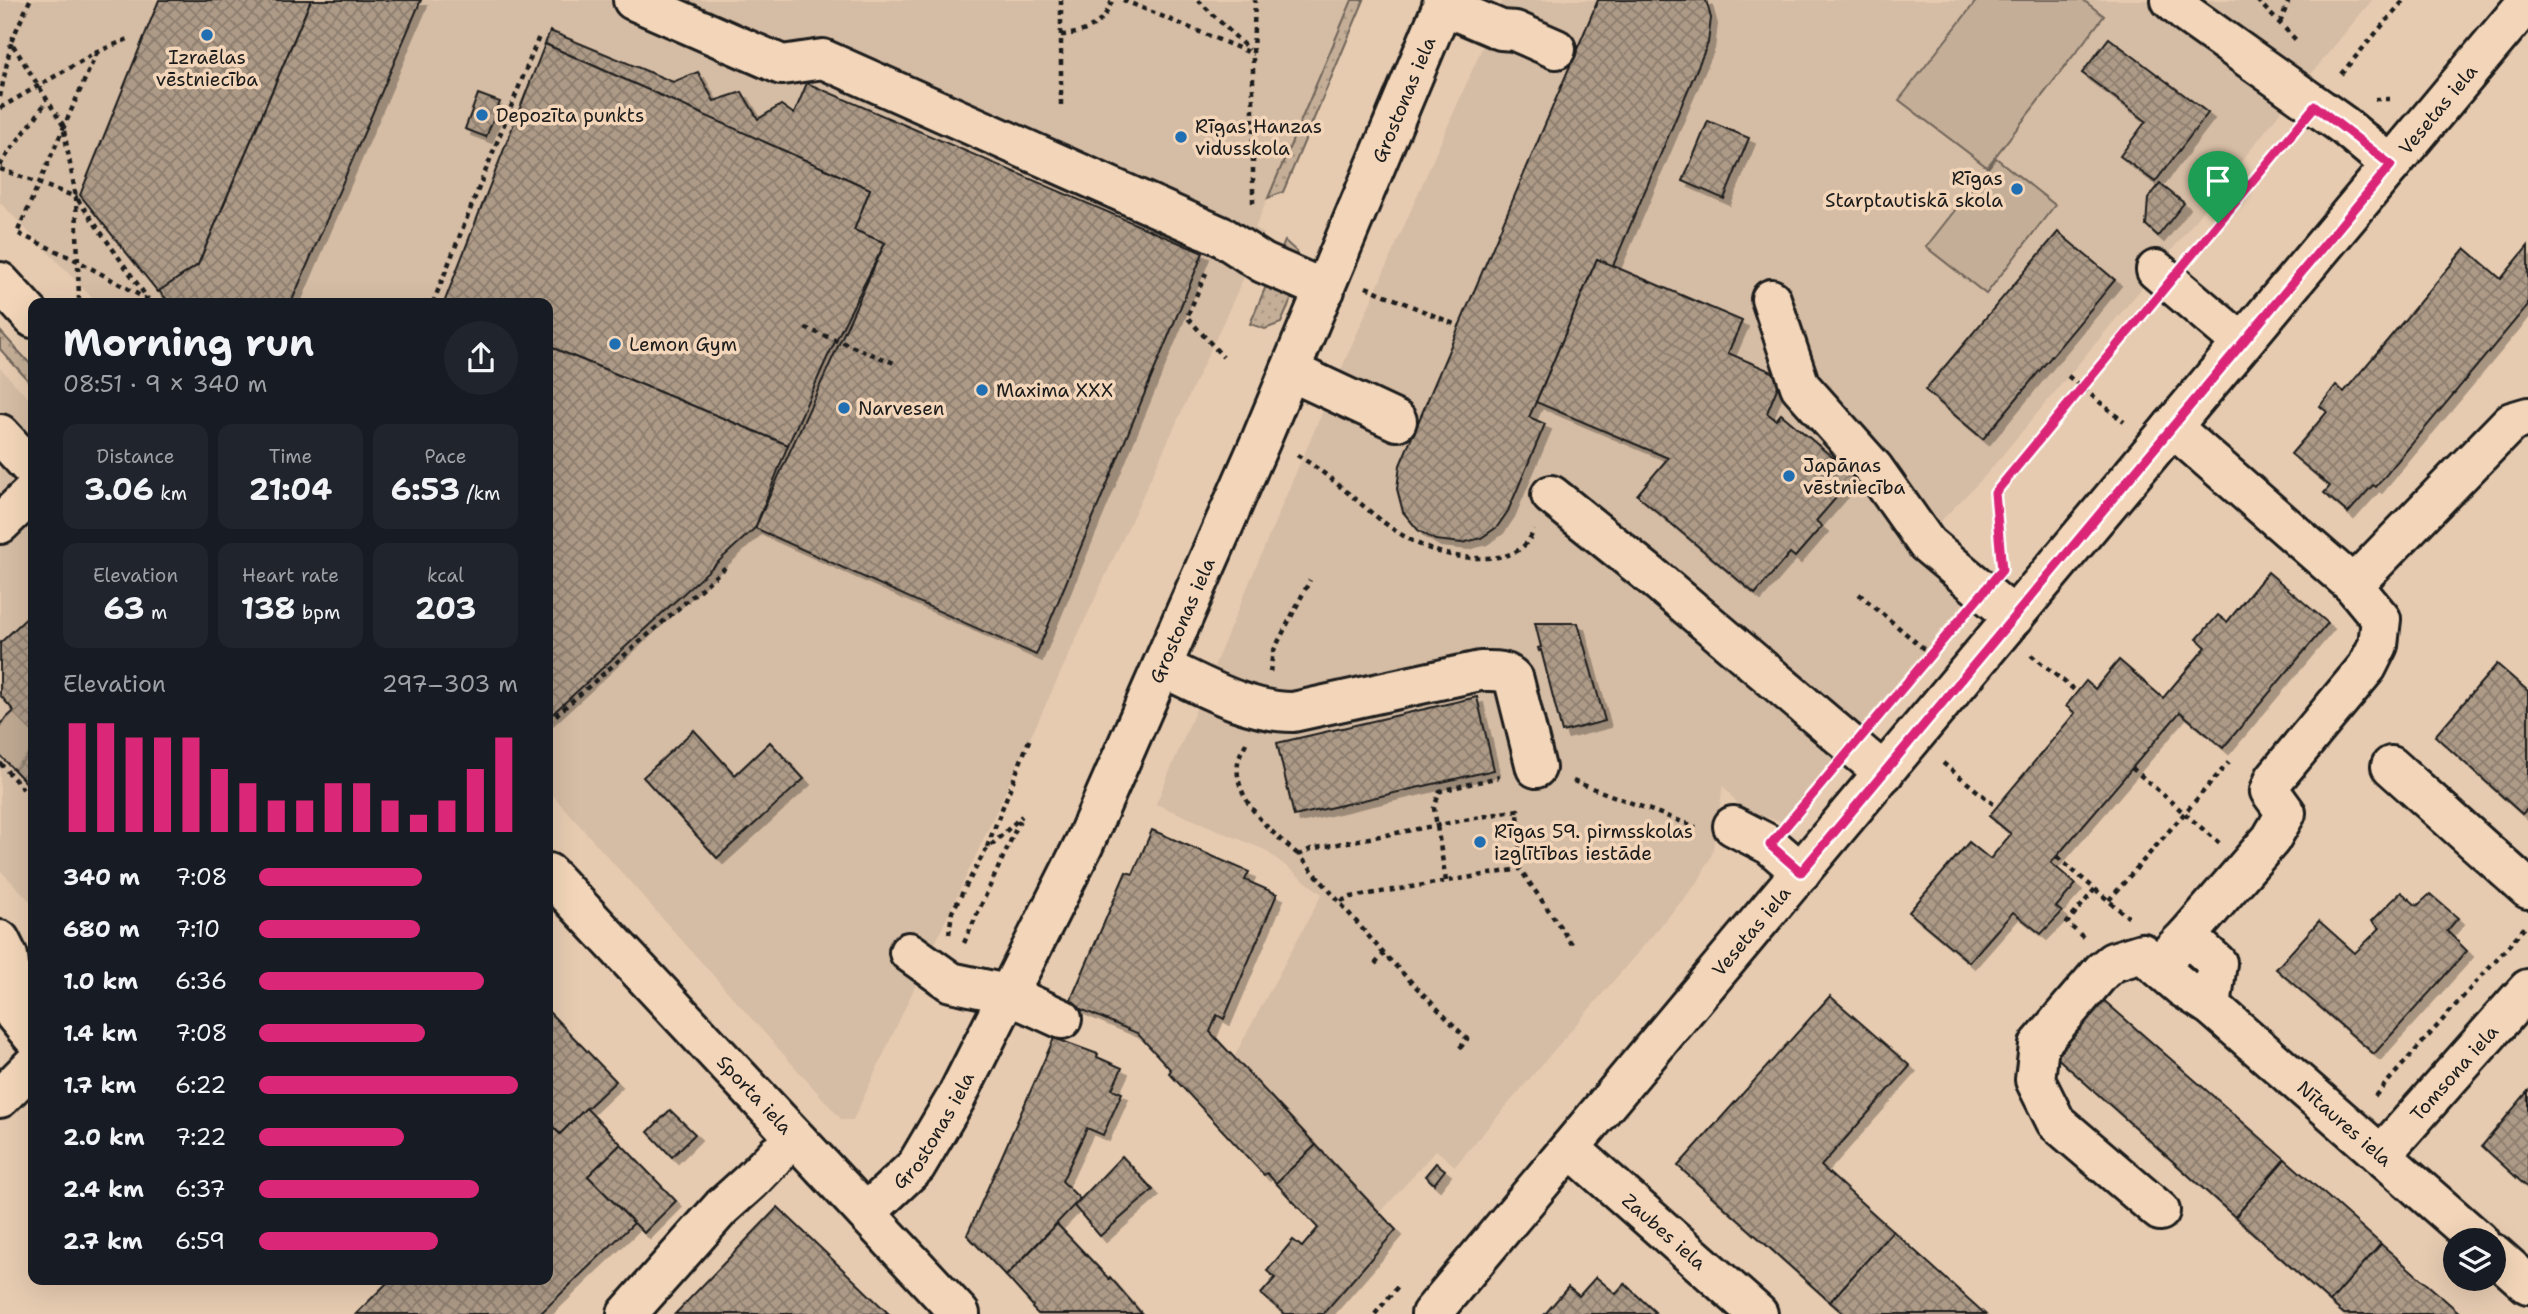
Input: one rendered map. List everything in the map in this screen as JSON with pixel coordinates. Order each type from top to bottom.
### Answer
[{"type":"street","points":[[633,0],[782,65],[823,59],[1223,237],[1264,262],[1328,281]]},
{"type":"street","points":[[2171,0],[2391,165]]},
{"type":"street","name":"Vesetas iela","points":[[1431,1314],[2528,1]]},
{"type":"street","points":[[1444,3],[1501,30],[1508,48],[1552,57]]},
{"type":"street","name":"Grostonas iela","points":[[866,1213],[916,1166],[956,1098],[1084,844],[1261,440],[1444,3]]},
{"type":"street","points":[[2162,276],[2242,343]]},
{"type":"street","points":[[0,282],[28,313]]},
{"type":"street","points":[[1770,299],[1800,387],[1874,469],[1927,544],[1984,592],[2008,624]]},
{"type":"street","points":[[1290,371],[1344,395],[1356,404],[1401,411]]},
{"type":"street","points":[[2353,585],[2511,422],[2528,417]]},
{"type":"street","points":[[0,434],[28,465]]},
{"type":"street","points":[[2160,1211],[2056,1122],[2035,1080],[2039,1045],[2102,971],[2113,962],[2141,953],[2158,967],[2271,839],[2286,813],[2270,791],[2276,778],[2367,667],[2378,645],[2381,619],[2353,585],[2164,437]]},
{"type":"street","points":[[1551,495],[1659,582],[1884,773]]},
{"type":"street","points":[[0,524],[28,497]]},
{"type":"street","points":[[1162,667],[1226,696],[1272,712],[1293,712],[1480,671],[1502,672],[1514,680],[1536,768]]},
{"type":"street","points":[[2391,766],[2528,889]]},
{"type":"street","points":[[1717,828],[1770,845],[1801,872]]},
{"type":"street","name":"Sporta iela","points":[[553,878],[960,1314]]},
{"type":"street","points":[[2187,936],[2217,963],[2211,1006]]},
{"type":"street","points":[[0,940],[8,956],[14,1014],[28,1031]]},
{"type":"street","points":[[909,952],[951,982],[1007,994],[1062,1019]]},
{"type":"street","name":"Nītaures iela","points":[[2158,967],[2211,1006],[2464,1228]]},
{"type":"street","name":"Tomsona iela","points":[[2381,1155],[2528,989]]},
{"type":"street","points":[[0,1098],[28,1070]]},
{"type":"street","name":"Zaubes iela","points":[[1570,1148],[1758,1314]]},
{"type":"street","points":[[627,1314],[722,1207],[776,1155]]},
{"type":"street","points":[[2506,1265],[2528,1284]]},
{"type":"path","points":[[0,97],[11,42],[30,0]]},
{"type":"path","points":[[1061,0],[1061,110]]},
{"type":"path","points":[[1061,35],[1074,34],[1091,27],[1106,16],[1112,0]]},
{"type":"path","points":[[1123,0],[1253,54]]},
{"type":"path","points":[[1198,0],[1253,54]]},
{"type":"path","points":[[1253,202],[1255,0]]},
{"type":"path","points":[[2257,0],[2308,51]]},
{"type":"path","points":[[2280,23],[2290,0]]},
{"type":"path","points":[[2349,82],[2340,76],[2404,0]]},
{"type":"path","points":[[435,298],[540,34]]},
{"type":"path","points":[[0,108],[97,52],[130,38]]},
{"type":"path","points":[[11,42],[63,125],[76,197],[79,298]]},
{"type":"path","points":[[97,52],[17,233],[78,261],[144,298]]},
{"type":"path","points":[[2367,94],[2376,100],[2393,98],[2425,125]]},
{"type":"path","points":[[46,101],[34,122],[8,151],[0,168],[76,197],[148,298]]},
{"type":"path","points":[[1984,592],[2002,570],[1995,493],[2081,387],[2162,276],[2315,106]]},
{"type":"path","points":[[1328,281],[1459,327]]},
{"type":"path","points":[[805,328],[894,363]]},
{"type":"path","points":[[2068,376],[2081,387],[2164,437]]},
{"type":"path","points":[[1261,440],[1299,456],[1405,539],[1439,553],[1471,559],[1505,557],[1528,543],[1546,500],[1551,495]]},
{"type":"path","points":[[553,718],[727,566]]},
{"type":"path","points":[[1859,594],[1961,680]]},
{"type":"path","points":[[2008,624],[2077,692]]},
{"type":"path","points":[[1921,664],[1930,653]]},
{"type":"path","points":[[943,977],[952,912],[985,851],[1030,738]]},
{"type":"path","points":[[1913,738],[1997,807]]},
{"type":"path","points":[[2109,900],[2229,762]]},
{"type":"path","points":[[0,763],[28,794]]},
{"type":"path","points":[[1446,881],[1434,808],[1440,791],[1556,764],[1576,783],[1717,828]]},
{"type":"path","points":[[2132,768],[2204,830]]},
{"type":"path","points":[[1460,1048],[1467,1039],[1384,954],[1299,855],[1311,849],[1518,810],[1520,869],[1572,944]]},
{"type":"path","points":[[943,977],[969,934],[1022,816],[985,851]]},
{"type":"path","points":[[2056,857],[2129,917]]},
{"type":"path","points":[[1340,901],[1520,869]]},
{"type":"path","points":[[2084,902],[2095,889]]},
{"type":"path","points":[[2349,1126],[2528,923]]},
{"type":"path","points":[[1375,964],[1384,954]]},
{"type":"path","points":[[1375,1314],[1402,1282]]},
{"type":"shaded area","points":[[0,0],[1352,0],[1255,228],[1264,234],[853,1120],[842,1120],[553,796],[553,298],[92,298],[0,202]]},
{"type":"shaded area","points":[[1352,0],[1364,0],[1283,192],[1268,198]]},
{"type":"shaded area","points":[[1503,0],[2372,0],[2146,283],[1984,477],[1933,529],[1987,575],[1781,821],[1745,812],[1723,786],[1712,854],[1698,882],[1455,1166],[1436,1150],[1380,1213],[1234,1057],[1322,894],[1265,850],[1156,804],[1291,484]]},
{"type":"shaded area","points":[[1977,0],[2083,0],[2104,16],[1987,167],[1899,100]]},
{"type":"shaded area","points":[[1996,158],[2055,205],[1986,294],[1926,247]]},
{"type":"shaded area","points":[[1285,241],[1296,251],[1304,270],[1281,323],[1265,329],[1250,324]]},
{"type":"shaded area","points":[[0,331],[28,362],[28,380],[0,349]]},
{"type":"shaded area","points":[[0,368],[28,398],[28,899],[0,870]]},
{"type":"building","points":[[159,0],[311,0],[198,265],[158,292],[80,195]]},
{"type":"building","points":[[311,0],[421,0],[293,298],[165,298],[159,291],[198,265]]},
{"type":"building","points":[[1598,0],[1706,0],[1711,18],[1708,43],[1613,266],[1597,259],[1529,417],[1545,424],[1508,511],[1497,527],[1481,538],[1462,543],[1435,540],[1418,530],[1403,512],[1397,489],[1400,465]]},
{"type":"building","name":"Maxima XXX","points":[[550,31],[673,82],[698,72],[714,101],[742,92],[758,119],[781,105],[794,114],[807,83],[1203,253],[1036,655],[755,528],[885,243],[854,230],[870,189],[545,44]]},
{"type":"building","points":[[2109,38],[2208,113],[2155,182],[2120,156],[2146,121],[2082,73]]},
{"type":"building","points":[[545,44],[870,189],[854,230],[885,243],[827,358],[788,445],[553,348],[553,298],[446,298]]},
{"type":"building","name":"Depozīta punkts","points":[[478,94],[500,102],[486,137],[465,129]]},
{"type":"building","points":[[1708,121],[1749,138],[1724,199],[1683,181]]},
{"type":"building","points":[[2160,184],[2184,203],[2158,236],[2146,225],[2148,199]]},
{"type":"building","points":[[2058,232],[2115,280],[1983,439],[1925,390]]},
{"type":"building","points":[[2528,246],[2528,305],[2376,487],[2373,485],[2348,513],[2324,493],[2330,486],[2291,454],[2327,412],[2320,406],[2336,385],[2344,392],[2465,248],[2501,279]]},
{"type":"building","points":[[1597,259],[1742,321],[1728,353],[1782,376],[1767,413],[1776,420],[1781,414],[1855,476],[1816,521],[1822,526],[1795,557],[1790,553],[1755,594],[1637,495],[1668,458],[1536,402]]},
{"type":"building","points":[[553,348],[788,445],[755,528],[553,713]]},
{"type":"building","points":[[2268,572],[2328,623],[2223,748],[2180,712],[2051,863],[2076,884],[2056,907],[2062,912],[2041,934],[2013,912],[1969,962],[1909,912],[1969,842],[1990,859],[2011,834],[1989,816],[2075,713],[2066,706],[2086,681],[2095,689],[2119,660],[2163,698],[2206,647],[2197,639],[2218,615],[2227,622]]},
{"type":"building","points":[[28,617],[28,785],[0,755],[0,724],[14,711],[0,695],[0,643]]},
{"type":"building","points":[[1535,623],[1578,623],[1605,721],[1562,732],[1541,650],[1538,648],[1541,647]]},
{"type":"building","points":[[2497,664],[2528,691],[2528,808],[2522,814],[2435,736]]},
{"type":"building","points":[[1477,697],[1494,770],[1294,816],[1277,743]]},
{"type":"building","points":[[694,730],[735,775],[770,742],[804,779],[717,858],[643,777]]},
{"type":"building","points":[[1152,830],[1249,872],[1245,880],[1277,894],[1224,1019],[1217,1015],[1210,1032],[1316,1145],[1276,1183],[1267,1173],[1264,1175],[1169,1073],[1171,1070],[1137,1033],[1069,1004],[1126,872],[1133,874]]},
{"type":"building","points":[[2401,892],[2417,906],[2430,894],[2458,918],[2447,931],[2467,951],[2374,1054],[2276,969],[2319,921],[2355,953],[2380,928],[2372,921]]},
{"type":"building","points":[[1830,996],[1910,1066],[1821,1166],[1893,1231],[1830,1302],[1678,1166]]},
{"type":"building","points":[[2101,998],[2285,1159],[2235,1217],[2053,1054]]},
{"type":"building","points":[[553,1016],[616,1081],[560,1134],[553,1127]]},
{"type":"building","points":[[1054,1038],[1098,1054],[1097,1057],[1122,1068],[1112,1089],[1122,1093],[1103,1135],[1087,1128],[1062,1181],[1080,1199],[1006,1276],[967,1235]]},
{"type":"building","points":[[2528,1091],[2528,1188],[2482,1146]]},
{"type":"building","points":[[586,1108],[621,1144],[588,1176],[634,1223],[540,1314],[356,1314],[385,1285],[553,1285],[553,1127],[560,1134]]},
{"type":"building","points":[[670,1110],[695,1134],[672,1157],[648,1132]]},
{"type":"building","points":[[621,1144],[676,1201],[644,1233],[588,1176]]},
{"type":"building","points":[[1316,1145],[1396,1230],[1323,1314],[1285,1314],[1261,1294],[1275,1278],[1267,1271],[1293,1240],[1302,1247],[1318,1228],[1276,1183]]},
{"type":"building","points":[[1122,1156],[1153,1190],[1100,1236],[1074,1206]]},
{"type":"building","points":[[2285,1159],[2381,1244],[2330,1302],[2235,1217]]},
{"type":"building","points":[[1436,1163],[1445,1170],[1434,1184],[1425,1176]]},
{"type":"building","points":[[778,1207],[889,1314],[675,1314]]},
{"type":"building","points":[[1057,1224],[1109,1279],[1110,1277],[1142,1314],[1038,1314],[1032,1308],[1006,1276]]},
{"type":"building","points":[[1893,1231],[1985,1314],[1844,1314],[1830,1302]]},
{"type":"building","points":[[2381,1244],[2461,1314],[2344,1314],[2330,1302]]},
{"type":"building","points":[[1596,1277],[1616,1294],[1625,1284],[1655,1312],[1545,1314],[1568,1287],[1579,1296]]},
{"type":"tunnel","points":[[0,727],[28,756]]},
{"type":"place","name":"Izraēlas vēstniecība","points":[[207,35]]},
{"type":"place","name":"Depozīta punkts","points":[[482,115]]},
{"type":"place","name":"Rīgas Hanzas vidusskola","points":[[1181,137]]},
{"type":"place","name":"Rīgas Starptautiskā skola","points":[[2017,189]]},
{"type":"place","name":"Lemon Gym","points":[[615,344]]},
{"type":"place","name":"Maxima XXX","points":[[982,390]]},
{"type":"place","name":"Narvesen","points":[[844,408]]},
{"type":"place","name":"Japānas vēstniecība","points":[[1789,476]]},
{"type":"place","name":"Rīgas 59. pirmsskolas izglītības iestāde","points":[[1480,842]]},
{"type":"route","points":[[2315,106],[2343,125],[2391,165],[1801,872],[1770,845],[2002,570],[1995,493],[2218,223],[2315,106]]}]
